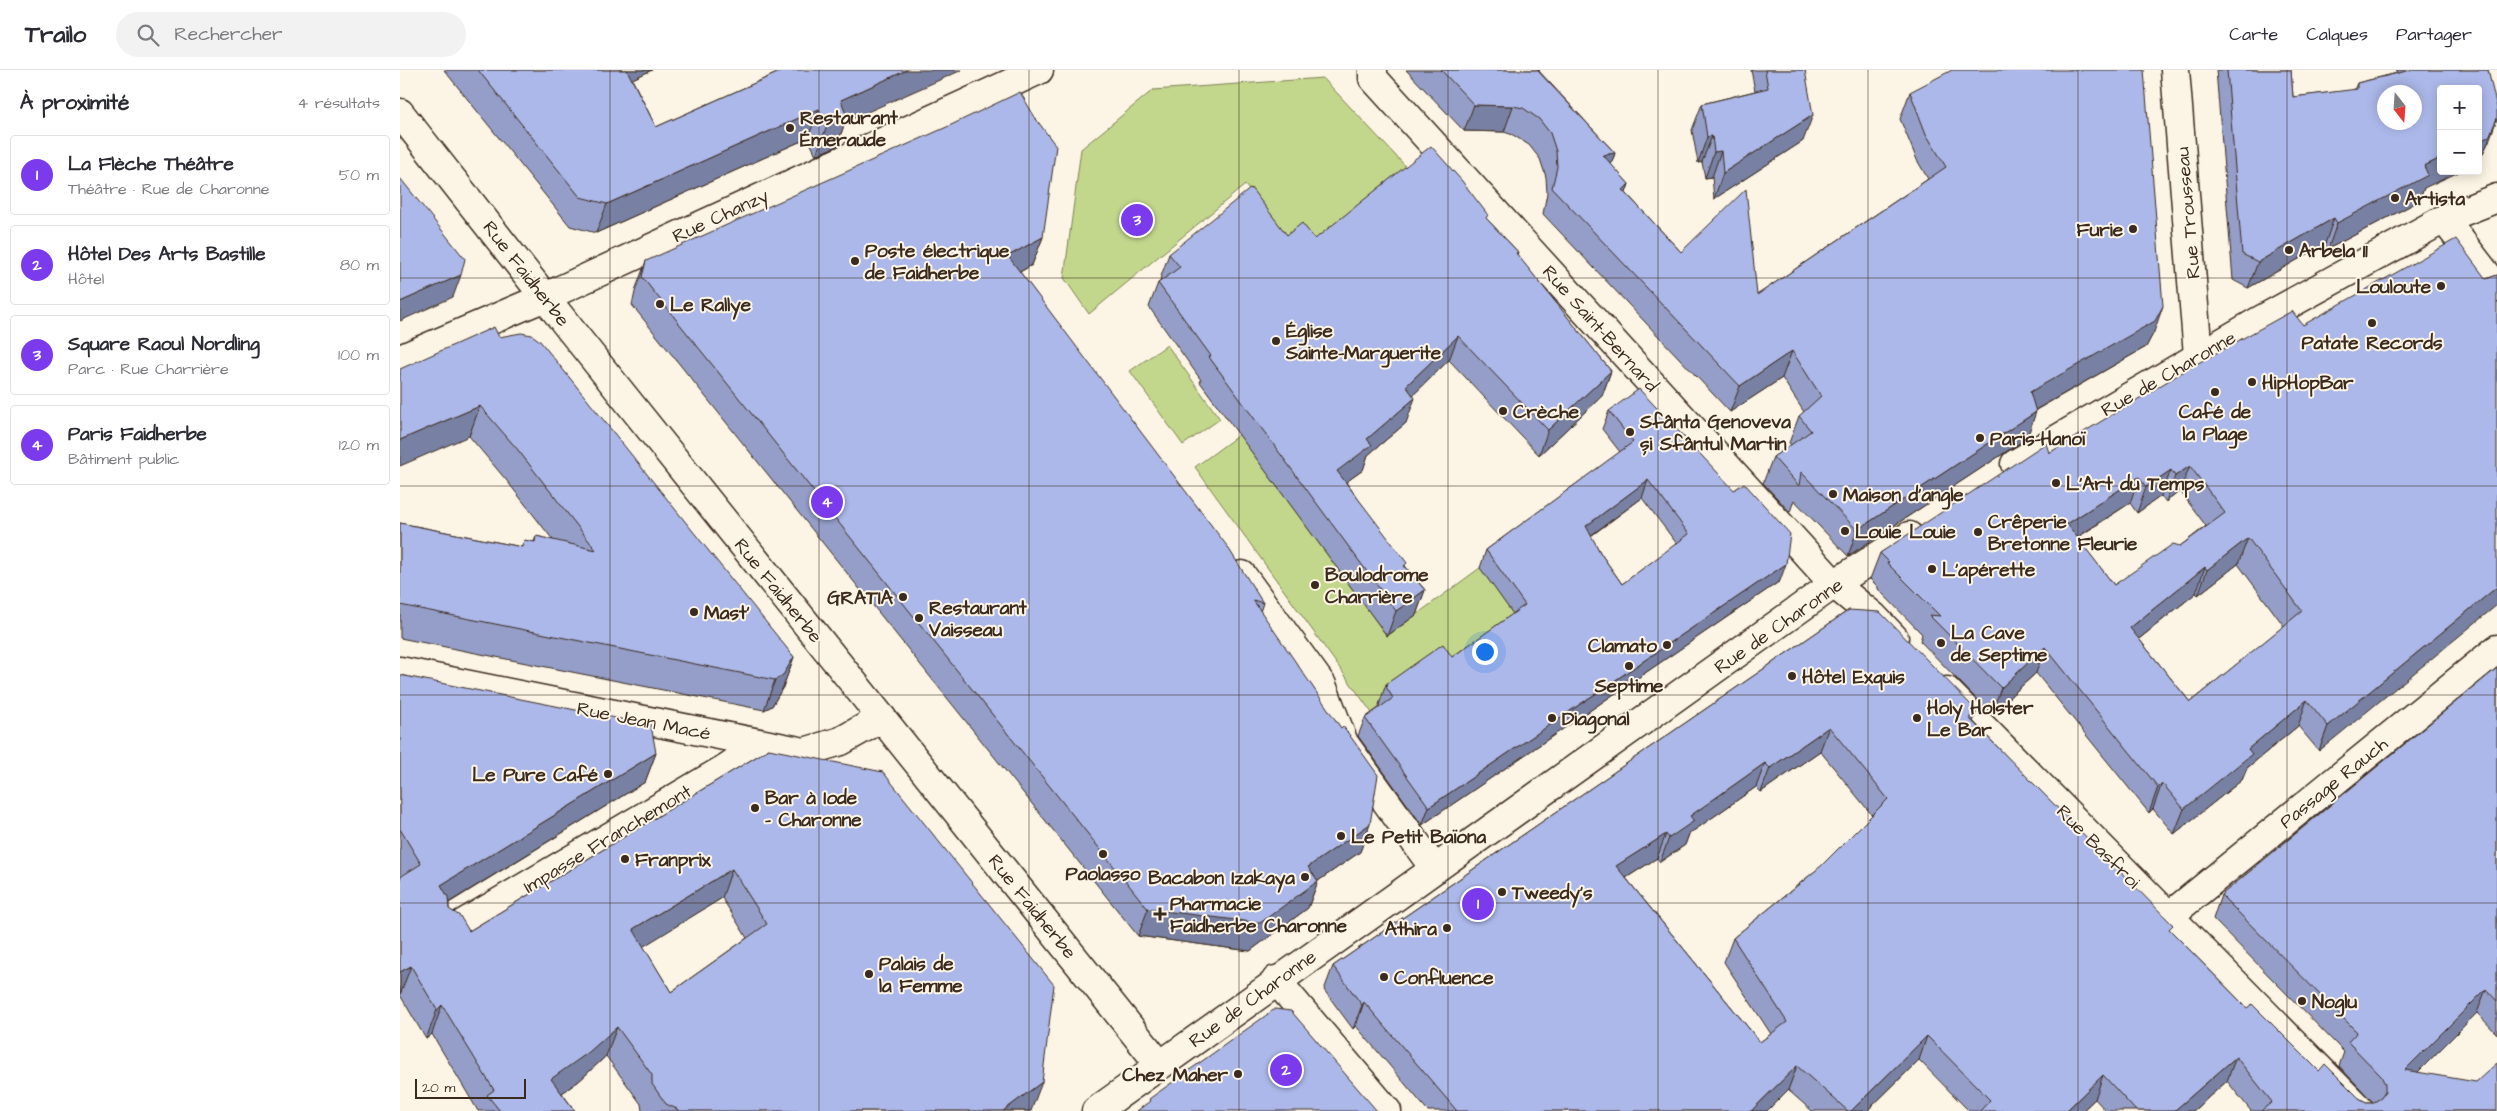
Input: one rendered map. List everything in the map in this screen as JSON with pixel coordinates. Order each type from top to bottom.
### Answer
[{"type":"street","name":"Rue Chanzy","points":[[400,359],[545,297],[1039,70]]},
{"type":"street","name":"Rue Saint-Bernard","points":[[1373,70],[1373,78],[1834,584]]},
{"type":"street","name":"Rue Trousseau","points":[[2175,70],[2198,355]]},
{"type":"street","name":"Rue Faidherbe","points":[[400,113],[1160,1065]]},
{"type":"street","name":"Rue de Charonne","points":[[1995,478],[2036,451],[2198,355],[2444,219],[2497,198]]},
{"type":"street","points":[[2444,219],[2497,288]]},
{"type":"street","name":"Rue de Charonne","points":[[1096,1111],[1276,980],[1834,584],[1930,521]]},
{"type":"street","points":[[1228,557],[1322,685],[1344,743],[1434,868]]},
{"type":"street","name":"Rue Basfroi","points":[[1834,584],[1873,616],[2361,1111]]},
{"type":"street","name":"Passage Rauch","points":[[2169,916],[2497,649]]},
{"type":"street","name":"Rue Jean Macé","points":[[400,671],[804,752],[842,741],[882,718]]},
{"type":"street","name":"Impasse Franchemont","points":[[452,930],[726,768],[761,744]]},
{"type":"street","points":[[1276,980],[1387,1111]]},
{"type":"green space","points":[[1323,78],[1408,169],[1300,256],[1245,185],[1089,314],[1064,278],[1081,149],[1153,90]]},
{"type":"green space","points":[[1167,345],[1220,419],[1183,445],[1130,371]]},
{"type":"green space","name":"Boulodrome Charrière","points":[[1240,434],[1387,636],[1488,562],[1527,617],[1377,720],[1195,467]]},
{"type":"building","points":[[478,70],[627,70],[656,127],[784,70],[907,70],[841,100],[847,117],[827,126],[819,109],[607,204],[580,197]]},
{"type":"building","points":[[1441,70],[1537,70],[1615,153],[1603,155],[1629,184],[1623,190],[1681,252],[1746,189],[1757,295],[1946,167],[1926,134],[1910,92],[1952,70],[2144,70],[2163,306],[2155,321],[2030,392],[2036,412],[1857,530],[1801,472],[1799,486],[1773,457],[1811,431],[1799,416],[1821,396],[1792,351],[1740,386],[1552,188],[1557,167],[1556,151],[1550,133],[1539,119],[1523,108],[1474,105]]},
{"type":"building","points":[[1765,70],[1805,70],[1813,115],[1723,173],[1721,151],[1714,152],[1712,136],[1707,137],[1702,104],[1768,88]]},
{"type":"building","points":[[2227,70],[2291,70],[2293,97],[2357,89],[2357,83],[2411,70],[2488,70],[2497,108],[2497,118],[2489,137],[2482,140],[2482,85],[2437,85],[2437,160],[2424,166],[2428,175],[2337,223],[2334,218],[2258,262],[2242,254]]},
{"type":"building","points":[[1020,92],[1036,119],[1056,146],[1043,237],[1008,256],[1227,546],[1263,603],[1253,600],[1341,728],[1343,726],[1378,775],[1370,824],[1308,867],[1318,881],[1260,923],[1148,909],[642,277],[646,261],[949,126]]},
{"type":"building","points":[[1431,146],[1462,181],[1488,215],[1486,218],[1518,252],[1516,253],[1611,371],[1548,430],[1458,336],[1406,386],[1415,398],[1367,439],[1372,445],[1337,471],[1407,563],[1404,566],[1425,590],[1396,611],[1209,357],[1211,356],[1158,283],[1180,267],[1169,254],[1251,188],[1287,235],[1302,223],[1315,239]]},
{"type":"building","points":[[400,178],[465,259],[461,275],[400,302]]},
{"type":"building","points":[[2456,239],[2486,279],[2497,275],[2497,587],[2328,726],[2307,700],[2248,749],[2252,754],[2184,809],[2162,783],[2158,787],[2045,647],[2001,688],[1929,615],[1940,616],[1887,563],[1889,562],[1880,553],[2046,443],[2049,453],[2191,367],[2292,311],[2303,325]],"holes":[[[2190,466],[2225,513],[2180,546],[2173,544],[2114,585],[2067,524],[2139,477],[2146,487],[2171,470],[2175,476]],[[2248,538],[2302,611],[2190,702],[2130,628],[2205,567],[2207,570]]]},
{"type":"building","points":[[494,327],[499,337],[521,333],[532,335],[540,341],[794,657],[783,675],[775,680],[400,605],[400,523],[522,547],[524,540],[535,542],[536,536],[596,550],[518,450],[480,406],[400,440],[400,369]]},
{"type":"building","points":[[1639,389],[1734,490],[1744,483],[1790,534],[1786,564],[1429,807],[1365,718],[1393,698],[1386,684],[1443,644],[1452,657],[1525,605],[1486,550],[1633,442],[1609,411]],"holes":[[[1648,480],[1689,534],[1622,584],[1601,554],[1586,526]]]},
{"type":"building","points":[[1849,610],[1880,612],[1977,711],[1969,718],[2173,925],[2169,929],[2247,1008],[2252,1004],[2319,1071],[2325,1064],[2359,1098],[2366,1102],[2374,1102],[2381,1098],[2385,1092],[2385,1084],[2381,1076],[2348,1042],[2357,1032],[2221,895],[2497,668],[2497,1001],[2486,989],[2405,1070],[2476,1082],[2497,1063],[2497,1111],[2261,1111],[2272,1102],[2236,1057],[2174,1111],[2136,1111],[2103,1075],[2066,1111],[1980,1111],[1990,1100],[1927,1036],[1851,1111],[1848,1111],[1797,1066],[1751,1111],[1457,1111],[1364,1002],[1362,1005],[1333,966]],"holes":[[[1829,727],[1888,799],[1820,867],[1733,938],[1787,1022],[1760,1042],[1616,866],[1666,834],[1669,838],[1694,821],[1690,816],[1765,763],[1770,768]]]},
{"type":"building","points":[[400,675],[651,725],[656,753],[441,885],[448,897],[449,909],[460,916],[469,931],[769,749],[883,772],[1054,985],[1042,1082],[1003,1111],[679,1111],[666,1104],[652,1084],[652,1075],[617,1027],[589,1052],[551,1079],[575,1111],[500,1111],[487,1095],[494,1090],[442,1005],[437,1010],[411,966],[400,972],[400,877],[421,864],[400,829]],"holes":[[[732,869],[767,924],[671,992],[633,929]]]},
{"type":"building","points":[[1275,1009],[1291,1011],[1377,1111],[1137,1111],[1150,1101],[1149,1099]]},
{"type":"place","name":"Restaurant Émeraude","points":[[790,128]]},
{"type":"place","name":"Artista","points":[[2395,198]]},
{"type":"place","name":"Square Raoul Nordling","points":[[1137,220]]},
{"type":"place","name":"Furie","points":[[2133,229]]},
{"type":"place","name":"Arbela 11","points":[[2289,250]]},
{"type":"place","name":"Poste électrique de Faidherbe","points":[[855,261]]},
{"type":"place","name":"Louloute","points":[[2441,286]]},
{"type":"place","name":"Le Rallye","points":[[660,304]]},
{"type":"place","name":"Patate Records","points":[[2372,323]]},
{"type":"place","name":"Église Sainte-Marguerite","points":[[1276,341]]},
{"type":"place","name":"HipHopBar","points":[[2252,382]]},
{"type":"place","name":"Café de la Plage","points":[[2215,392]]},
{"type":"place","name":"Crèche","points":[[1503,411]]},
{"type":"place","name":"Sfânta Genoveva și Sfântul Martin","points":[[1630,432]]},
{"type":"place","name":"Paris-Hanoï","points":[[1980,438]]},
{"type":"place","name":"L’Art du Temps","points":[[2056,483]]},
{"type":"place","name":"Maison d'angle","points":[[1833,494]]},
{"type":"place","name":"Paris Faidherbe","points":[[827,502]]},
{"type":"place","name":"Louie Louie","points":[[1845,531]]},
{"type":"place","name":"Crêperie Bretonne Fleurie","points":[[1978,532]]},
{"type":"place","name":"L’apérette","points":[[1932,569]]},
{"type":"place","name":"Boulodrome Charrière","points":[[1315,585]]},
{"type":"place","name":"GRATIA","points":[[903,597]]},
{"type":"place","name":"Mast'","points":[[694,612]]},
{"type":"place","name":"Restaurant Vaisseau","points":[[919,618]]},
{"type":"place","name":"La Cave de Septime","points":[[1941,643]]},
{"type":"place","name":"Clamato","points":[[1667,645]]},
{"type":"place","name":"Septime","points":[[1629,666]]},
{"type":"place","name":"Hôtel Exquis","points":[[1792,676]]},
{"type":"place","name":"Diagonal","points":[[1552,718]]},
{"type":"place","name":"Holy Holster Le Bar","points":[[1917,718]]},
{"type":"place","name":"Le Pure Café","points":[[608,774]]},
{"type":"place","name":"Bar à Iode - Charonne","points":[[755,808]]},
{"type":"place","name":"Le Petit Baïona","points":[[1341,836]]},
{"type":"place","name":"Paolasso","points":[[1103,854]]},
{"type":"place","name":"Franprix","points":[[625,859]]},
{"type":"place","name":"Bacabon Izakaya","points":[[1305,877]]},
{"type":"place","name":"Tweedy's","points":[[1502,892]]},
{"type":"place","name":"La Flèche Théâtre","points":[[1478,904]]},
{"type":"place","name":"Pharmacie Faidherbe Charonne","points":[[1160,914]]},
{"type":"place","name":"Athira","points":[[1447,928]]},
{"type":"place","name":"Palais de la Femme","points":[[869,974]]},
{"type":"place","name":"Confluence","points":[[1384,977]]},
{"type":"place","name":"Noglu","points":[[2302,1001]]},
{"type":"place","name":"Hôtel Des Arts Bastille","points":[[1286,1070]]},
{"type":"place","name":"Chez Maher","points":[[1238,1074]]}]
